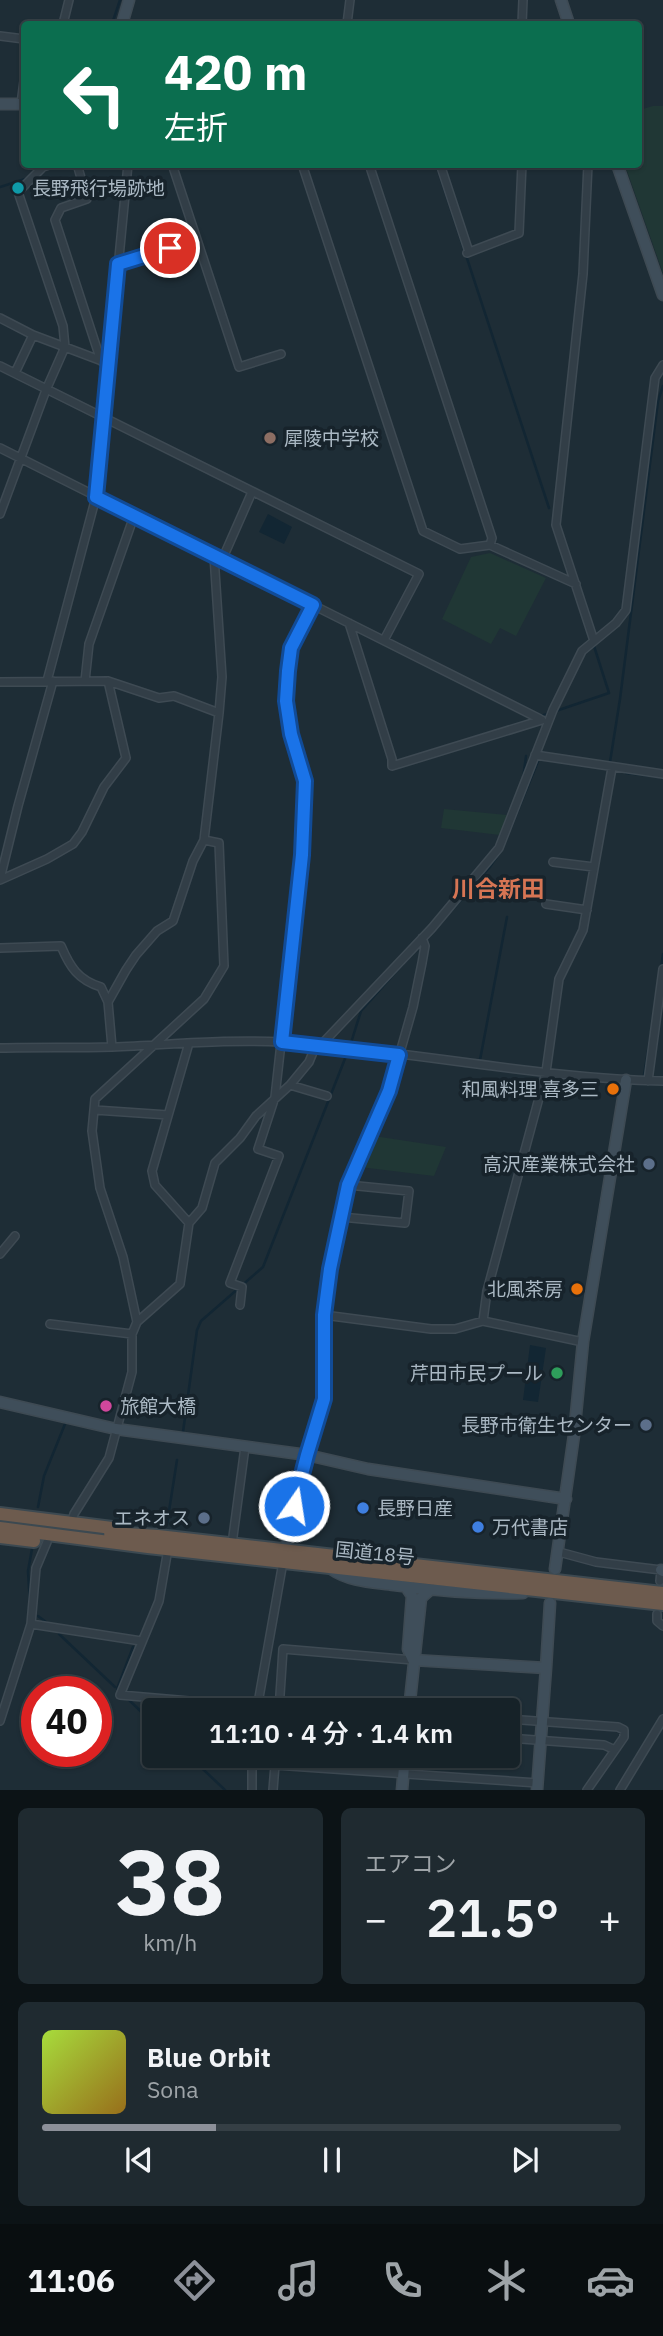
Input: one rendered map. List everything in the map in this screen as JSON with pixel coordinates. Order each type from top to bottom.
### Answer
[{"type":"highway","points":[[0,1514],[158,1536]]},
{"type":"highway","name":"国道18号","points":[[0,1521],[50,1535],[158,1536],[232,1544],[328,1567],[529,1589],[660,1609]]},
{"type":"highway","name":"国道18号","points":[[0,1528],[168,1549],[662,1579]]},
{"type":"highway","points":[[0,1537],[50,1535]]},
{"type":"street","points":[[64,21],[69,0]]},
{"type":"street","points":[[123,21],[129,0]]},
{"type":"street","points":[[347,21],[350,0]]},
{"type":"street","points":[[522,21],[523,0]]},
{"type":"street","points":[[561,0],[568,21]]},
{"type":"street","points":[[0,36],[21,39]]},
{"type":"street","points":[[0,104],[21,104]]},
{"type":"street","points":[[0,514],[46,390],[65,347],[63,326],[18,192],[42,168]]},
{"type":"street","points":[[78,168],[87,199],[61,208],[55,220],[101,361]]},
{"type":"street","points":[[0,879],[96,497],[128,168]]},
{"type":"street","points":[[173,168],[239,367],[281,354]]},
{"type":"street","points":[[303,168],[423,531],[460,549],[490,545],[576,584]]},
{"type":"street","points":[[370,168],[492,538],[490,545]]},
{"type":"street","points":[[441,168],[468,252],[519,233],[522,168]]},
{"type":"street","points":[[588,168],[583,274],[556,525],[594,641]]},
{"type":"street","points":[[618,168],[663,295]]},
{"type":"street","points":[[118,264],[197,240]]},
{"type":"street","points":[[0,318],[33,335],[110,364]]},
{"type":"street","points":[[15,373],[33,335]]},
{"type":"street","points":[[71,1524],[74,1514],[109,1458],[132,1372],[132,1334],[137,1322],[180,1284],[189,1223],[202,1208],[215,1163],[275,1097],[290,1085],[309,1062],[318,1045],[422,938],[499,848],[551,716],[582,651],[629,610],[655,378],[663,365]]},
{"type":"street","points":[[0,366],[419,574],[384,640]]},
{"type":"street","points":[[0,449],[540,719]]},
{"type":"street","points":[[222,560],[252,492]]},
{"type":"street","points":[[85,681],[89,644],[134,516]]},
{"type":"street","points":[[108,1002],[136,955],[157,931],[173,921],[193,861],[204,840],[222,677],[214,556]]},
{"type":"street","points":[[240,1305],[241,1287],[230,1283],[279,1156],[258,1149],[275,1097],[302,855],[305,781],[291,734],[286,701],[288,671],[291,648],[313,605]]},
{"type":"street","points":[[349,623],[392,766],[551,716]]},
{"type":"street","points":[[1,684],[108,681],[159,698],[174,696],[219,713]]},
{"type":"street","points":[[0,879],[37,864],[74,844],[104,787],[126,758],[108,681]]},
{"type":"street","points":[[535,755],[663,774]]},
{"type":"street","points":[[483,1321],[487,1291],[546,1072],[559,979],[583,930],[612,768]]},
{"type":"street","points":[[137,1322],[123,1257],[100,1188],[92,1132],[95,1099],[204,999],[225,966],[219,843],[204,840]]},
{"type":"street","points":[[556,862],[594,867]]},
{"type":"street","points":[[546,904],[587,910]]},
{"type":"street","points":[[259,1698],[285,1556],[307,1455],[324,1399],[324,1315],[341,1217],[348,1185],[389,1091],[422,963],[425,946],[422,938]]},
{"type":"street","points":[[0,948],[61,946],[69,964],[79,977],[86,983],[101,987],[108,1002],[112,1047]]},
{"type":"street","points":[[648,1081],[663,969]]},
{"type":"street","points":[[0,1048],[112,1047],[213,1041],[282,1042],[546,1072],[663,1081]]},
{"type":"street","points":[[189,1043],[152,1171],[155,1185],[189,1223]]},
{"type":"street","points":[[555,1569],[566,1499],[583,1342],[626,1080]]},
{"type":"street","points":[[290,1085],[327,1096]]},
{"type":"street","points":[[95,1110],[168,1115]]},
{"type":"street","points":[[341,1217],[405,1223],[409,1191],[348,1185]]},
{"type":"street","points":[[0,1254],[15,1236]]},
{"type":"street","points":[[324,1315],[431,1329],[455,1329],[483,1321],[583,1342]]},
{"type":"street","points":[[50,1324],[132,1334]]},
{"type":"street","points":[[0,1402],[116,1429],[307,1455],[368,1468],[566,1499]]},
{"type":"street","points":[[232,1544],[245,1447]]},
{"type":"street","points":[[0,1721],[31,1625],[36,1568],[50,1535]]},
{"type":"street","points":[[149,1698],[120,1695],[159,1601],[168,1549]]},
{"type":"street","points":[[559,1552],[662,1579]]},
{"type":"street","points":[[328,1567],[352,1580],[430,1590],[473,1594],[523,1593],[529,1589]]},
{"type":"street","points":[[406,1587],[412,1596],[408,1649],[413,1660]]},
{"type":"street","points":[[410,1698],[421,1598],[430,1590]]},
{"type":"street","points":[[318,1768],[537,1786],[550,1602]]},
{"type":"street","points":[[660,1609],[657,1621],[663,1626]]},
{"type":"street","points":[[31,1625],[141,1641]]},
{"type":"street","points":[[280,1698],[283,1649],[546,1668]]},
{"type":"street","points":[[620,1790],[663,1719]]},
{"type":"street","points":[[520,1720],[618,1727],[624,1730],[624,1737],[587,1790]]},
{"type":"street","points":[[520,1739],[604,1745],[615,1750]]},
{"type":"street","points":[[252,1768],[252,1790]]},
{"type":"street","points":[[273,1790],[275,1768]]},
{"type":"street","points":[[402,1790],[404,1768]]},
{"type":"green space","points":[[663,106],[663,273],[626,168],[642,168],[642,109]]},
{"type":"green space","points":[[490,553],[546,578],[516,636],[500,628],[491,644],[442,619],[471,557]]},
{"type":"green space","points":[[444,809],[507,815],[500,835],[441,828]]},
{"type":"green space","points":[[374,1136],[446,1147],[434,1176],[360,1167]]},
{"type":"water","points":[[268,514],[292,527],[284,544],[259,532]]},
{"type":"water","points":[[530,1345],[546,1348],[538,1402],[523,1400]]},
{"type":"waterway","points":[[113,21],[120,0]]},
{"type":"waterway","points":[[437,168],[549,508]]},
{"type":"waterway","points":[[0,187],[25,179]]},
{"type":"waterway","points":[[610,762],[658,401],[663,386]]},
{"type":"waterway","points":[[541,716],[609,693],[594,646]]},
{"type":"waterway","points":[[523,779],[526,756]]},
{"type":"waterway","points":[[505,842],[539,759]]},
{"type":"waterway","points":[[626,773],[661,777]]},
{"type":"waterway","points":[[452,910],[501,851]]},
{"type":"waterway","points":[[477,1060],[480,1060],[507,917]]},
{"type":"waterway","points":[[661,968],[663,954]]},
{"type":"waterway","points":[[350,1046],[361,1011],[402,965]]},
{"type":"waterway","points":[[644,1075],[651,1033]]},
{"type":"waterway","points":[[183,1432],[197,1330],[201,1321],[263,1267],[348,1051]]},
{"type":"waterway","points":[[592,1252],[607,1166]]},
{"type":"waterway","points":[[589,1276],[590,1268]]},
{"type":"waterway","points":[[38,1507],[44,1476],[65,1424]]},
{"type":"waterway","points":[[167,1524],[177,1460]]},
{"type":"waterway","points":[[30,1604],[28,1571],[32,1549]]},
{"type":"waterway","points":[[38,1616],[46,1622]]},
{"type":"waterway","points":[[59,1634],[115,1687]]},
{"type":"waterway","points":[[117,1689],[133,1647]]},
{"type":"waterway","points":[[129,1700],[142,1712]]},
{"type":"waterway","points":[[202,1768],[225,1790]]},
{"type":"place","name":"長野飛行場跡地","points":[[18,188]]},
{"type":"place","name":"犀陵中学校","points":[[270,438]]},
{"type":"place","name":"和風料理 喜多三","points":[[613,1089]]},
{"type":"place","name":"高沢産業株式会社","points":[[649,1164]]},
{"type":"place","name":"北風茶房","points":[[577,1289]]},
{"type":"place","name":"芹田市民プール","points":[[557,1373]]},
{"type":"place","name":"旅館大橋","points":[[106,1406]]},
{"type":"place","name":"長野市衛生センター","points":[[646,1425]]},
{"type":"place","name":"長野日産","points":[[363,1508]]},
{"type":"place","name":"エネオス","points":[[204,1518]]},
{"type":"place","name":"万代書店","points":[[478,1527]]},
{"type":"district","name":"川合新田","points":[[498,888]]},
{"type":"route","points":[[170,248],[118,264],[96,497],[313,605],[291,648],[288,671],[286,701],[291,734],[305,781],[302,855],[282,1042],[399,1055],[389,1091],[348,1185],[330,1269],[324,1315],[324,1399],[294,1506]]}]
